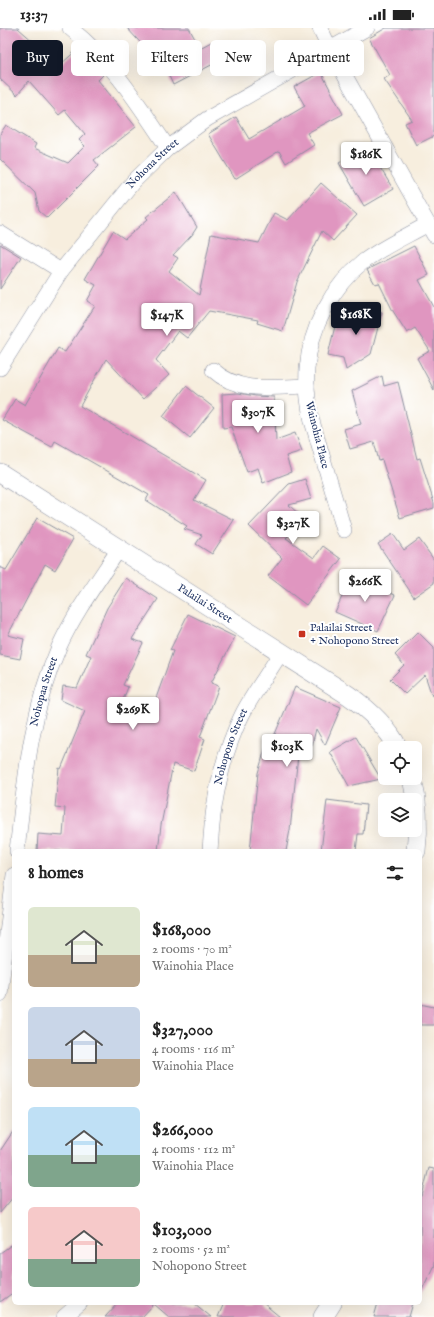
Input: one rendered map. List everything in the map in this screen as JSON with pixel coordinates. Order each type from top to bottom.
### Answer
[{"type":"street","points":[[70,28],[104,59],[125,84],[168,148]]},
{"type":"street","points":[[320,28],[326,40]]},
{"type":"street","name":"Nohona Street","points":[[346,40],[367,28]]},
{"type":"street","name":"Nohona Street","points":[[0,368],[61,271],[133,182],[168,148],[206,119],[282,76]]},
{"type":"street","points":[[345,76],[431,230]]},
{"type":"street","name":"Wainohia Place","points":[[344,530],[312,421],[307,386],[308,363],[314,334],[329,302],[339,287],[364,262],[378,252],[431,230]]},
{"type":"street","points":[[0,233],[61,271]]},
{"type":"street","points":[[213,370],[223,379],[242,386],[307,386]]},
{"type":"street","name":"Palailai Street","points":[[0,473],[362,705],[386,730],[393,741]]},
{"type":"street","name":"Nohopaa Street","points":[[17,849],[34,722],[45,684],[60,647],[78,612],[120,549]]},
{"type":"street","name":"Nohopono Street","points":[[210,849],[214,808],[225,758],[233,735],[251,700],[269,674],[281,652]]},
{"type":"street","points":[[413,785],[418,809],[419,826],[416,849]]},
{"type":"street","points":[[0,994],[12,892]]},
{"type":"street","points":[[64,1317],[78,1305]]},
{"type":"street","points":[[323,1317],[331,1305]]},
{"type":"building","points":[[0,28],[18,28],[32,40],[12,40],[12,76],[63,76],[63,62],[71,55],[71,76],[102,76],[98,80],[136,127],[94,160],[99,166],[47,218],[39,211],[35,193],[0,159],[0,134],[6,125],[36,144],[34,148],[68,163],[85,146],[79,140],[85,134],[65,110],[59,115],[29,81],[17,95],[0,79]]},
{"type":"building","points":[[127,28],[189,28],[196,40],[138,40]]},
{"type":"building","points":[[386,28],[434,28],[434,136],[416,145],[405,123],[412,120],[384,79],[390,75],[369,38]]},
{"type":"building","points":[[210,43],[210,66],[202,70],[202,47]]},
{"type":"building","points":[[169,76],[190,76],[173,85]]},
{"type":"building","points":[[314,76],[323,76],[343,114],[307,133],[314,145],[286,163],[279,151],[235,179],[208,134],[236,117],[249,139],[305,106],[294,87]]},
{"type":"building","points":[[367,146],[393,189],[364,206],[339,163]]},
{"type":"building","points":[[321,183],[357,215],[333,241],[322,231],[297,282],[283,331],[257,323],[258,320],[209,311],[187,338],[178,331],[156,360],[169,375],[143,399],[106,359],[80,406],[206,480],[194,500],[234,520],[212,554],[196,544],[202,535],[184,529],[187,526],[146,500],[149,495],[55,441],[52,447],[2,420],[15,399],[25,405],[58,348],[65,352],[95,306],[87,301],[96,285],[85,279],[113,231],[125,239],[148,219],[146,217],[176,192],[197,227],[192,235],[173,255],[178,258],[169,271],[199,295],[211,234],[259,243],[274,213],[288,220]]},
{"type":"building","points":[[0,244],[21,257],[0,289]]},
{"type":"building","points":[[414,246],[429,275],[419,280],[434,307],[434,390],[417,358],[430,351],[415,328],[407,333],[393,311],[379,283],[375,284],[367,270]]},
{"type":"building","points":[[351,305],[382,312],[371,354],[346,370],[343,358],[328,355],[335,326],[345,328]]},
{"type":"building","points":[[382,376],[384,386],[398,382],[417,459],[420,458],[434,503],[434,508],[400,518],[382,460],[379,461],[374,442],[350,449],[344,429],[361,424],[352,391]]},
{"type":"building","points":[[186,386],[214,408],[190,438],[163,416]]},
{"type":"building","points":[[238,393],[274,397],[276,440],[295,433],[302,451],[286,456],[291,472],[263,483],[258,468],[247,472],[231,427],[223,428],[222,394]]},
{"type":"building","points":[[305,479],[311,499],[289,505],[304,519],[286,538],[314,558],[323,546],[341,559],[306,605],[268,576],[282,558],[249,526],[289,484]]},
{"type":"building","points":[[37,518],[73,539],[55,570],[45,564],[8,635],[24,639],[20,659],[0,655],[0,567],[6,570]]},
{"type":"building","points":[[393,534],[404,550],[419,539],[434,560],[434,583],[414,597],[378,544]]},
{"type":"building","points":[[352,575],[395,595],[378,631],[335,612]]},
{"type":"building","points":[[126,578],[158,599],[132,639],[143,643],[123,685],[128,687],[123,700],[151,712],[173,651],[170,650],[188,614],[235,637],[211,683],[219,686],[200,737],[205,739],[194,771],[173,764],[161,825],[158,849],[37,849],[38,834],[63,836],[65,808],[55,807],[59,768],[61,769],[85,711],[61,700],[63,686],[77,688],[91,656],[86,654],[107,608]]},
{"type":"building","points":[[418,632],[434,648],[434,696],[432,696],[425,675],[405,694],[390,679],[404,665],[395,655]]},
{"type":"building","points":[[295,687],[341,707],[325,745],[316,729],[312,745],[299,746],[290,830],[286,849],[250,849],[258,773],[268,739],[272,741]]},
{"type":"building","points":[[356,737],[378,774],[378,780],[349,786],[330,752]]},
{"type":"building","points":[[327,800],[366,805],[363,834],[358,834],[356,849],[321,849]]},
{"type":"building","points":[[422,1004],[434,1007],[434,1025],[422,1025]]},
{"type":"building","points":[[12,1133],[12,1198],[0,1213],[0,1151]]},
{"type":"building","points":[[429,1168],[434,1169],[434,1265],[422,1290],[422,1196]]},
{"type":"building","points":[[12,1244],[12,1293],[0,1302],[0,1253]]},
{"type":"building","points":[[116,1305],[153,1305],[142,1317],[105,1317]]},
{"type":"building","points":[[155,1305],[196,1305],[211,1317],[169,1317]]},
{"type":"building","points":[[223,1305],[265,1305],[280,1317],[218,1317]]},
{"type":"building","points":[[377,1305],[412,1305],[409,1317],[374,1317]]},
{"type":"place","name":"Palailai Street + Nohopono Street","points":[[302,634]]}]
